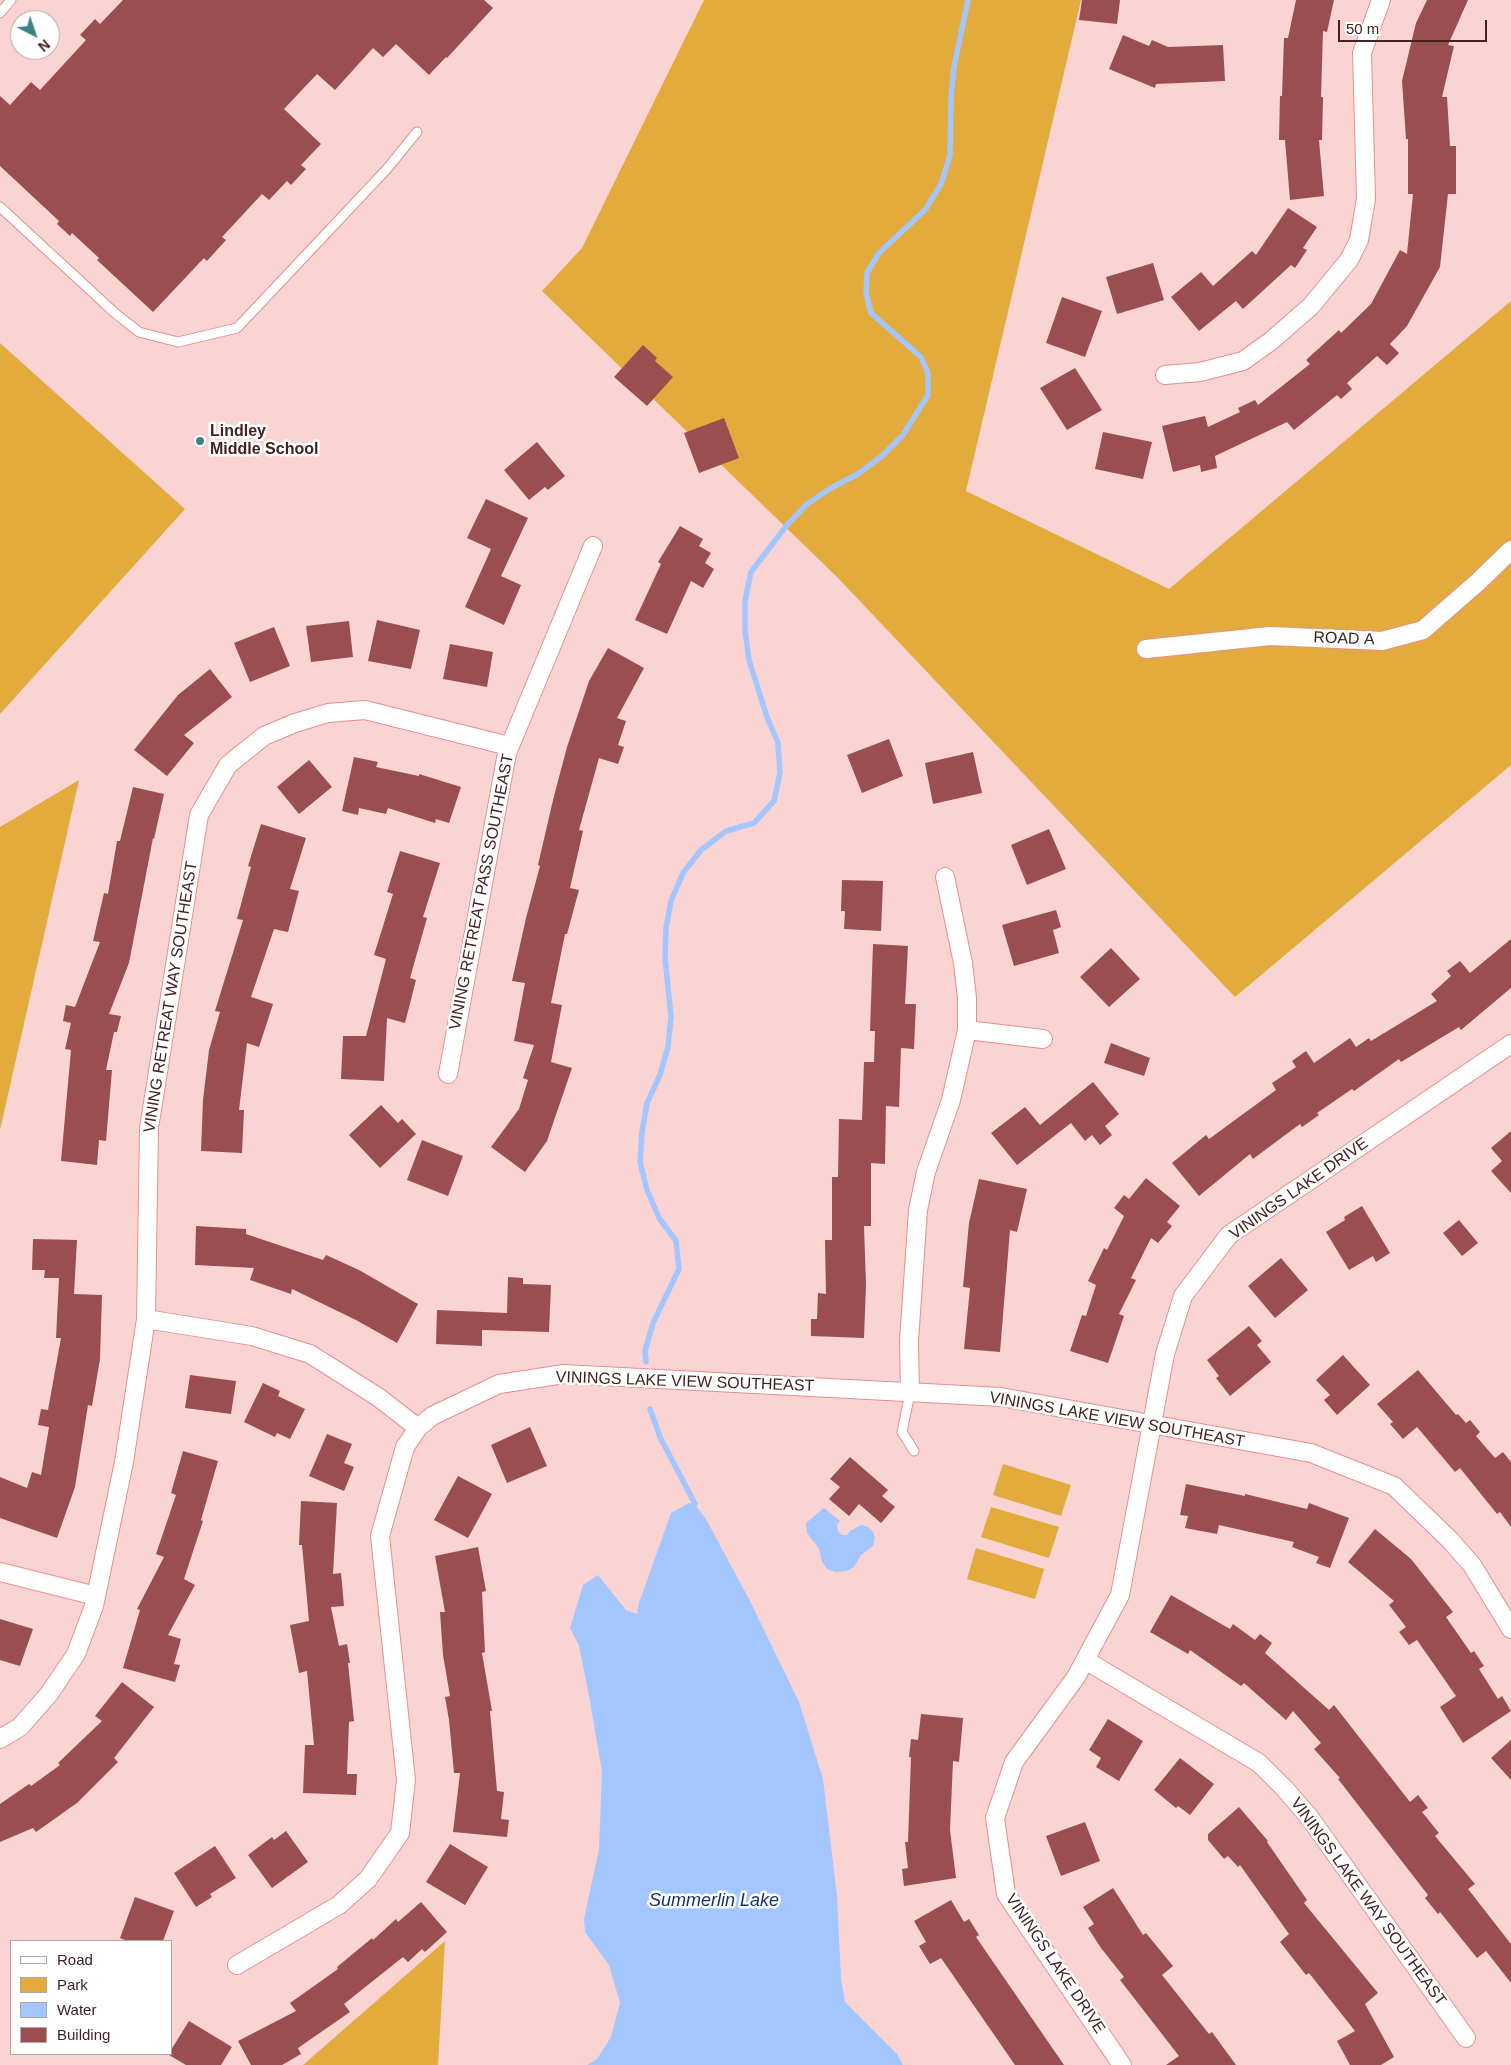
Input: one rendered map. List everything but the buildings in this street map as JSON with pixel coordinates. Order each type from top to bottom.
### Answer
[{"type":"street","points":[[1164,375],[1200,372],[1243,361],[1271,341],[1311,306],[1350,260],[1359,240],[1366,199],[1362,53],[1381,0]]},
{"type":"street","name":"VINING RETREAT PASS SOUTHEAST","points":[[448,1074],[509,746],[593,546]]},
{"type":"street","name":"ROAD A","points":[[1146,649],[1270,636],[1382,641],[1423,630],[1511,550]]},
{"type":"street","name":"VINING RETREAT WAY SOUTHEAST","points":[[0,1739],[20,1727],[55,1686],[76,1654],[96,1596],[124,1462],[146,1319],[148,1128],[199,815],[228,765],[264,736],[295,723],[328,713],[365,710],[509,746]]},
{"type":"street","points":[[910,1393],[909,1341],[918,1210],[926,1172],[951,1100],[967,1030],[967,998],[963,963],[945,877]]},
{"type":"street","points":[[967,1030],[1043,1039]]},
{"type":"street","name":"VININGS LAKE DRIVE","points":[[1122,2065],[1006,1894],[995,1818],[1014,1762],[1076,1677],[1120,1594],[1165,1354],[1183,1296],[1229,1235],[1511,1044]]},
{"type":"street","points":[[146,1319],[252,1336],[310,1354],[378,1397],[418,1428]]},
{"type":"street","name":"VININGS LAKE VIEW SOUTHEAST","points":[[237,1965],[339,1905],[368,1879],[400,1833],[406,1780],[380,1536],[405,1448],[418,1428],[432,1416],[499,1384],[564,1374],[1001,1398],[1311,1453],[1394,1486],[1450,1540],[1472,1565],[1511,1629]]},
{"type":"street","points":[[0,1572],[96,1596]]},
{"type":"street","name":"VININGS LAKE WAY SOUTHEAST","points":[[1085,1660],[1259,1763],[1310,1818],[1466,2038]]},
{"type":"lane","points":[[0,13],[11,0]]},
{"type":"lane","points":[[0,207],[116,314],[139,332],[178,342],[237,328],[386,170],[417,132]]},
{"type":"lane","points":[[910,1393],[902,1432],[914,1451]]},
{"type":"green space","points":[[704,0],[1081,0],[966,491],[1169,589],[1511,301],[1511,765],[1235,997],[838,578],[542,291],[582,248]]},
{"type":"green space","points":[[0,343],[185,509],[0,714]]},
{"type":"green space","points":[[79,780],[0,1130],[0,827]]},
{"type":"green space","points":[[1003,1464],[1071,1485],[1061,1516],[993,1495]]},
{"type":"green space","points":[[991,1507],[1059,1527],[1049,1558],[981,1537]]},
{"type":"green space","points":[[976,1548],[1044,1569],[1035,1599],[967,1579]]},
{"type":"green space","points":[[445,1941],[438,2065],[303,2065]]},
{"type":"water","name":"Summerlin Lake","points":[[689,1503],[695,1504],[707,1521],[749,1599],[799,1702],[823,1779],[837,1896],[841,1978],[845,2002],[897,2054],[903,2065],[587,2065],[597,2059],[611,2037],[620,2003],[609,1965],[585,1932],[584,1919],[599,1849],[602,1772],[579,1646],[570,1628],[583,1585],[598,1575],[626,1610],[637,1614],[639,1603],[671,1513]]},
{"type":"water","points":[[824,1508],[840,1521],[837,1525],[838,1531],[842,1535],[847,1535],[850,1531],[861,1525],[868,1527],[873,1532],[875,1538],[873,1546],[861,1555],[854,1567],[846,1571],[836,1572],[827,1569],[822,1562],[819,1549],[807,1533],[806,1523]]},
{"type":"waterway","points":[[646,1362],[645,1351],[653,1323],[679,1269],[676,1241],[659,1218],[647,1190],[640,1162],[642,1132],[647,1103],[660,1075],[668,1047],[671,1017],[665,958],[666,928],[671,901],[683,873],[701,850],[726,831],[754,823],[774,801],[780,773],[778,743],[767,717],[749,660],[745,630],[745,601],[751,572],[787,525],[807,504],[831,488],[858,474],[882,456],[903,435],[928,395],[928,373],[921,357],[871,313],[866,293],[867,273],[879,253],[925,210],[941,184],[950,156],[951,97],[954,67],[968,0]]},
{"type":"waterway","points":[[650,1409],[660,1437],[695,1504]]},
{"type":"place","name":"Lindley Middle School","points":[[200,441]]}]
